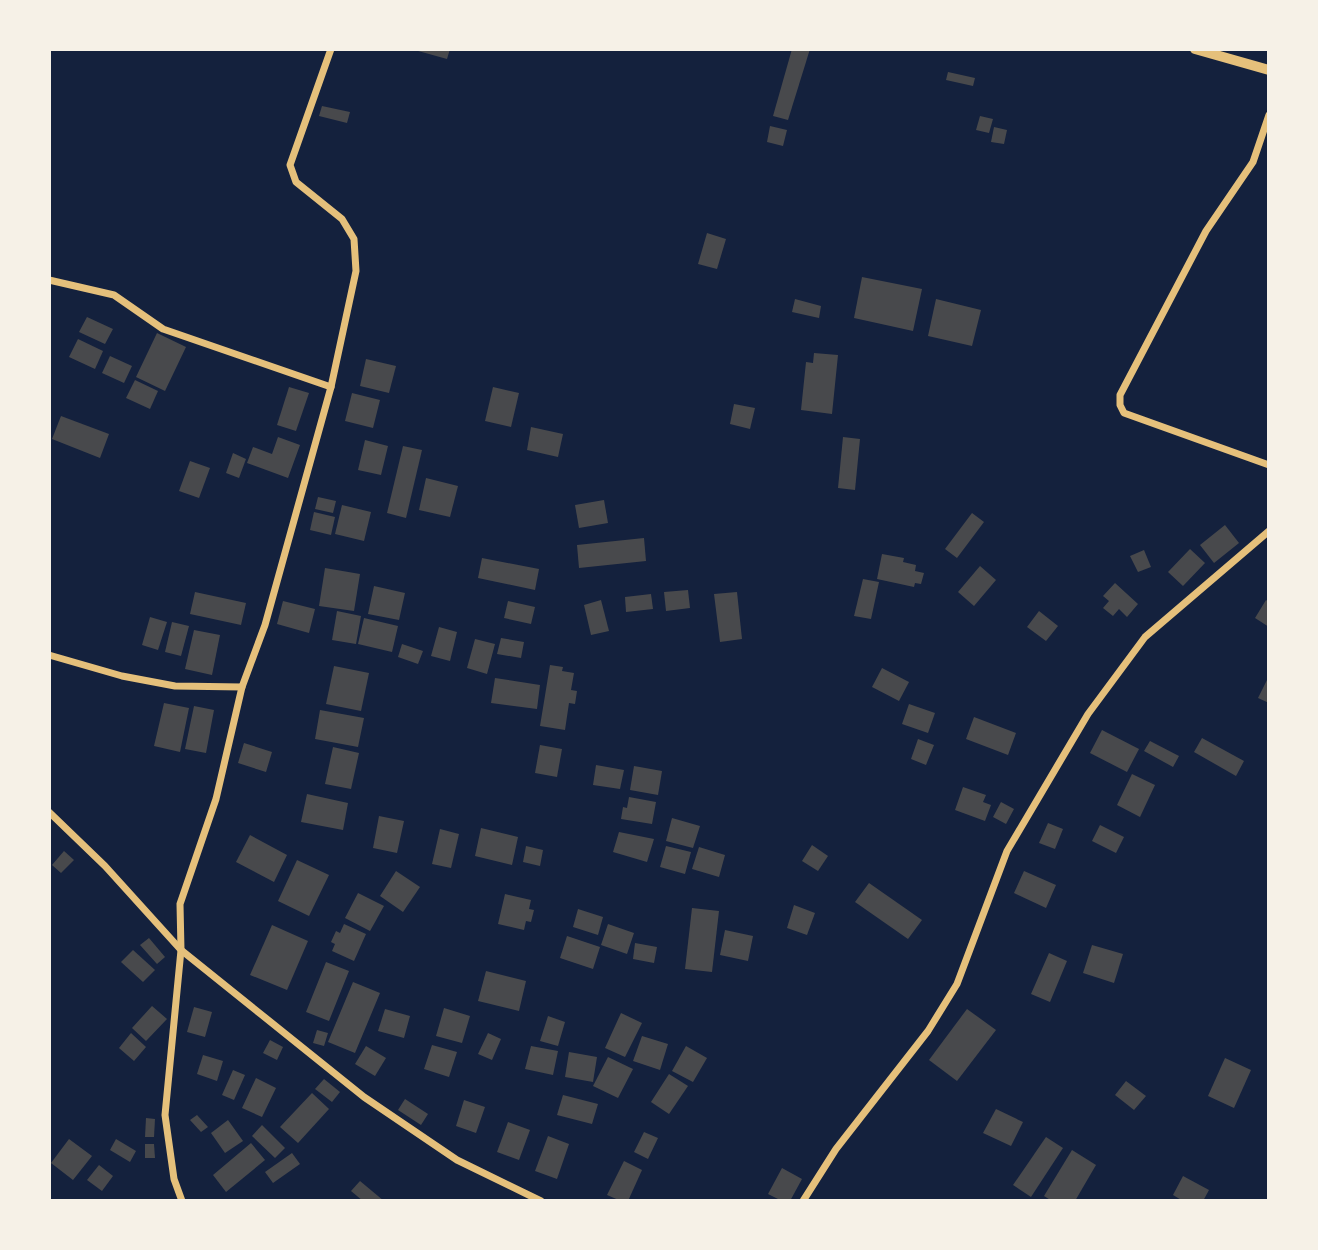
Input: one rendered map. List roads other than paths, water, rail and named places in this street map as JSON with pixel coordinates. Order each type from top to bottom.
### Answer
[{"type":"main road","points":[[1195,49],[1269,70]]},
{"type":"street","points":[[182,1201],[174,1179],[165,1115],[181,950],[180,904],[216,799],[242,687],[265,625],[331,387],[356,271],[354,239],[342,219],[296,182],[290,165],[331,49]]},
{"type":"street","points":[[1269,115],[1253,162],[1206,231],[1129,373],[1120,395],[1120,405],[1124,414],[1269,465]]},
{"type":"street","points":[[49,280],[114,295],[163,329],[331,387]]},
{"type":"street","points":[[803,1201],[836,1149],[928,1031],[957,984],[1007,851],[1088,714],[1145,636],[1269,531]]},
{"type":"street","points":[[49,655],[122,676],[175,686],[242,687]]},
{"type":"street","points":[[49,812],[105,866],[181,950],[364,1097],[457,1160],[541,1201]]}]
